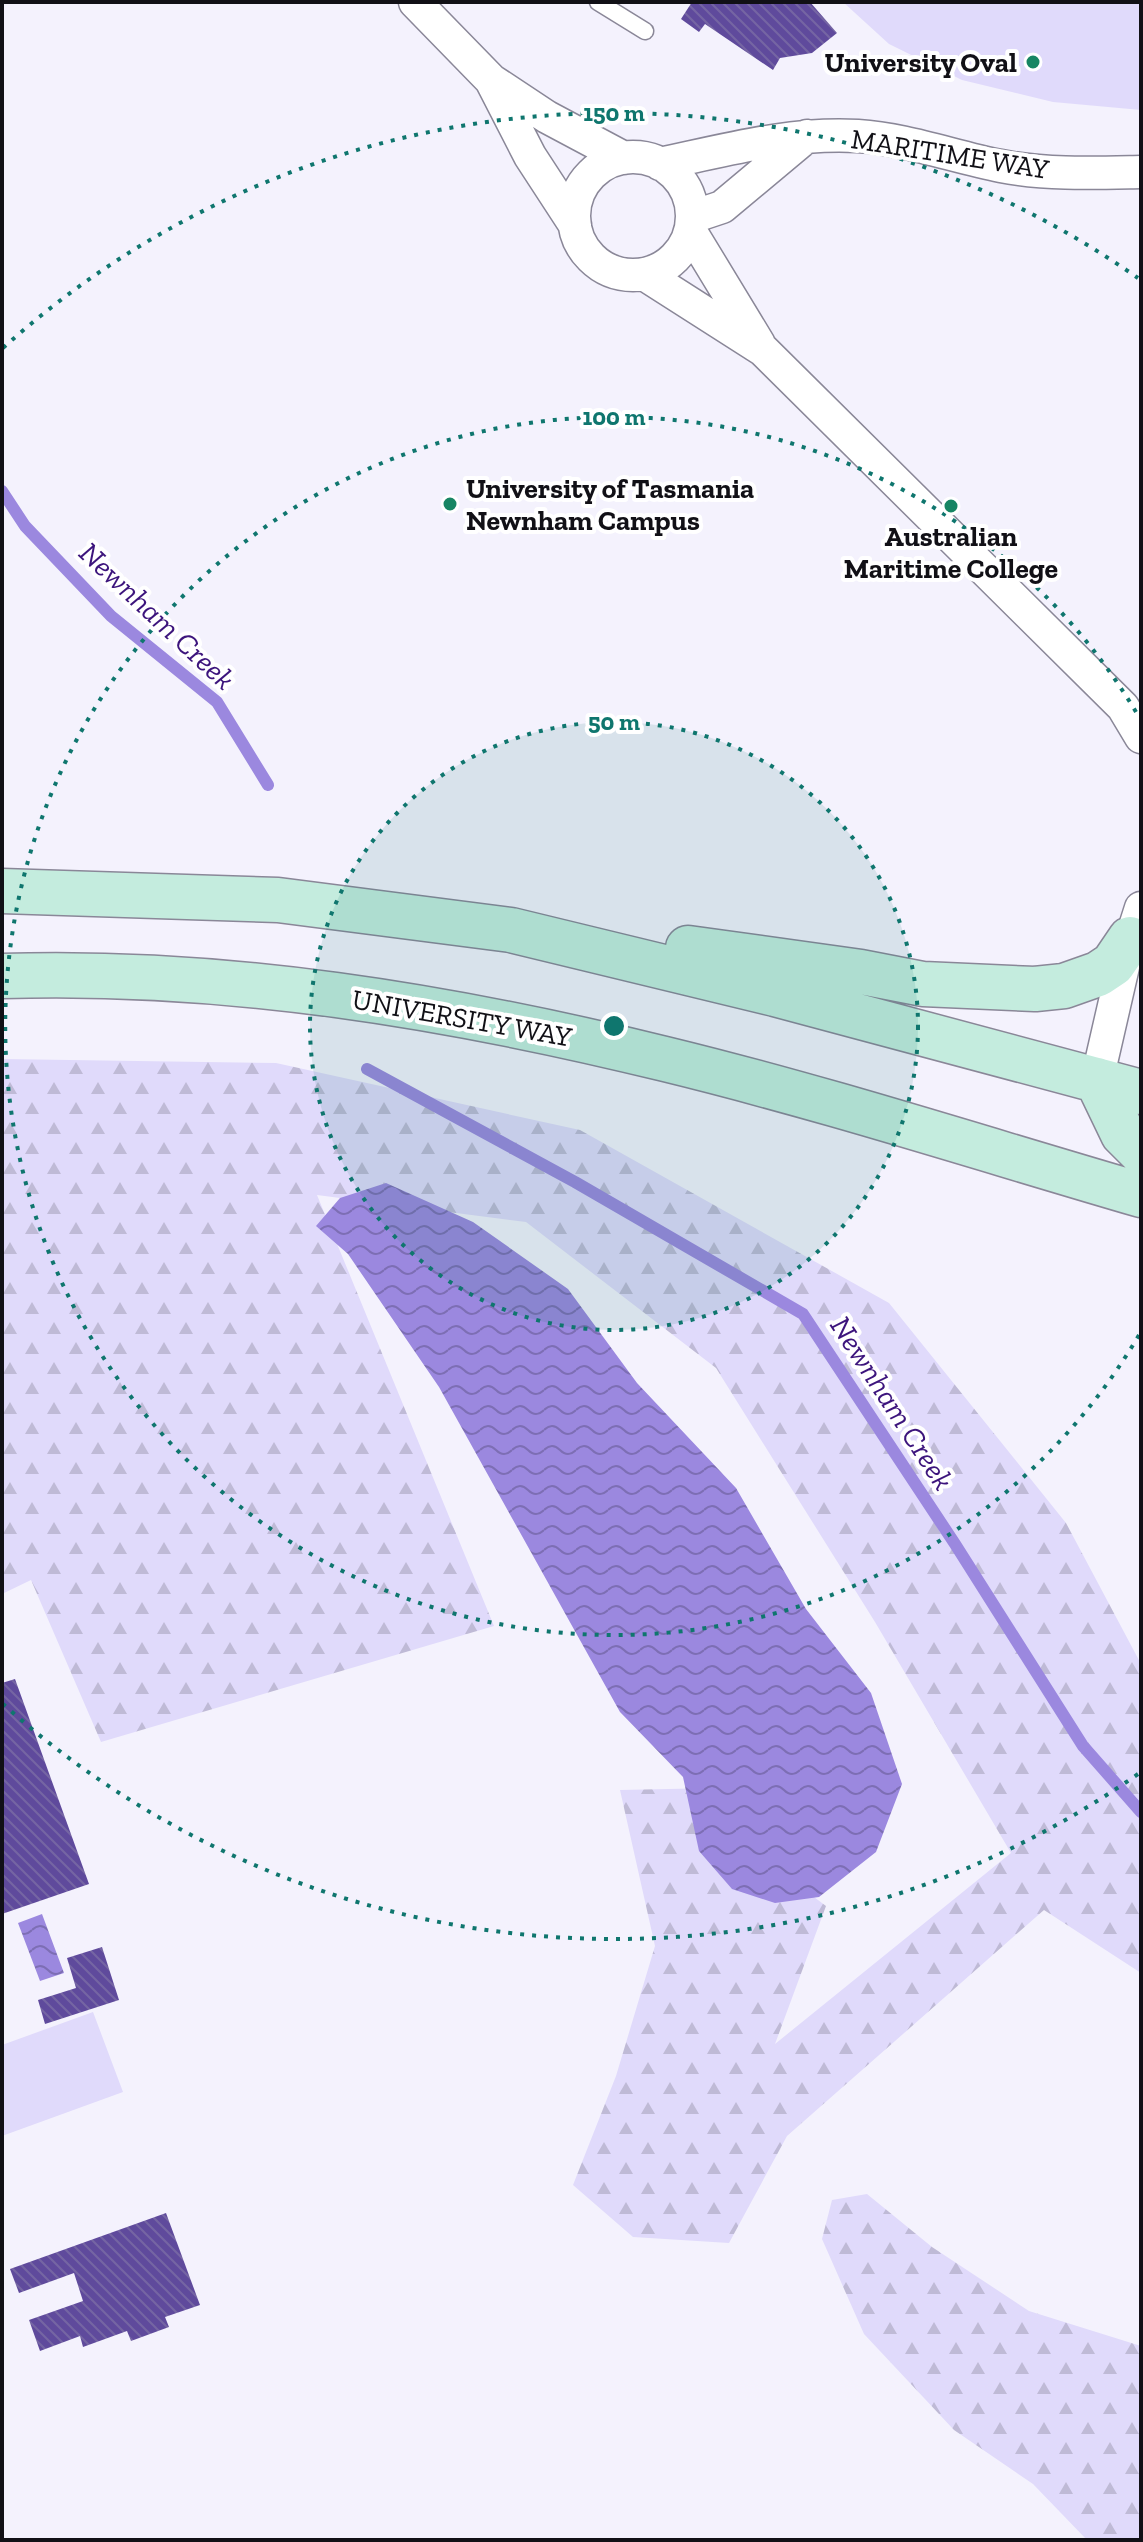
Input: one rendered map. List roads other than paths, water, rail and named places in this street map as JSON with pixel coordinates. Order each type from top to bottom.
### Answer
[{"type":"main road","points":[[2,891],[278,900],[511,930],[718,951],[923,984],[1035,989],[1064,986],[1098,974],[1113,964],[1136,923]]},
{"type":"main road","points":[[511,930],[775,994],[1141,1092]]},
{"type":"main road","name":"UNIVERSITY WAY","points":[[2,976],[155,978],[312,992],[432,1009],[665,1059],[1141,1195]]},
{"type":"main road","points":[[2,1001],[312,992]]},
{"type":"main road","points":[[1097,1080],[1123,1134],[1141,1152]]},
{"type":"street","points":[[415,2],[491,80],[547,117],[624,158]]},
{"type":"street","points":[[491,80],[530,156],[575,225],[581,243],[592,258],[616,272],[644,274],[662,268],[677,257],[692,225],[722,207],[794,137]]},
{"type":"street","name":"MARITIME WAY","points":[[660,164],[794,137],[861,136],[1004,166],[1075,173],[1141,172]]},
{"type":"street","points":[[575,225],[575,206],[581,189],[592,174],[624,158],[643,158],[660,164],[675,175],[686,190],[692,225],[763,350]]},
{"type":"street","points":[[644,274],[763,350],[1123,707],[1141,737]]},
{"type":"street","points":[[1097,1080],[1136,923]]},
{"type":"lane","points":[[598,2],[645,31]]},
{"type":"water","points":[[386,1183],[473,1222],[568,1289],[637,1383],[736,1488],[806,1609],[871,1693],[902,1784],[876,1852],[819,1897],[775,1903],[732,1889],[699,1851],[683,1777],[620,1712],[439,1387],[348,1254],[316,1226],[340,1198]]},
{"type":"water","points":[[42,1914],[64,1973],[40,1981],[18,1923]]},
{"type":"waterway","name":"Newnham Creek","points":[[2,491],[25,526],[111,616],[217,702],[268,785]]},
{"type":"waterway","name":"Newnham Creek","points":[[367,1069],[575,1182],[803,1314],[955,1544],[1083,1746],[1141,1812]]},
{"type":"place","name":"University Oval","points":[[1033,62]]},
{"type":"place","name":"University of Tasmania Newnham Campus","points":[[450,504]]},
{"type":"place","name":"Australian Maritime College","points":[[951,506]]}]
